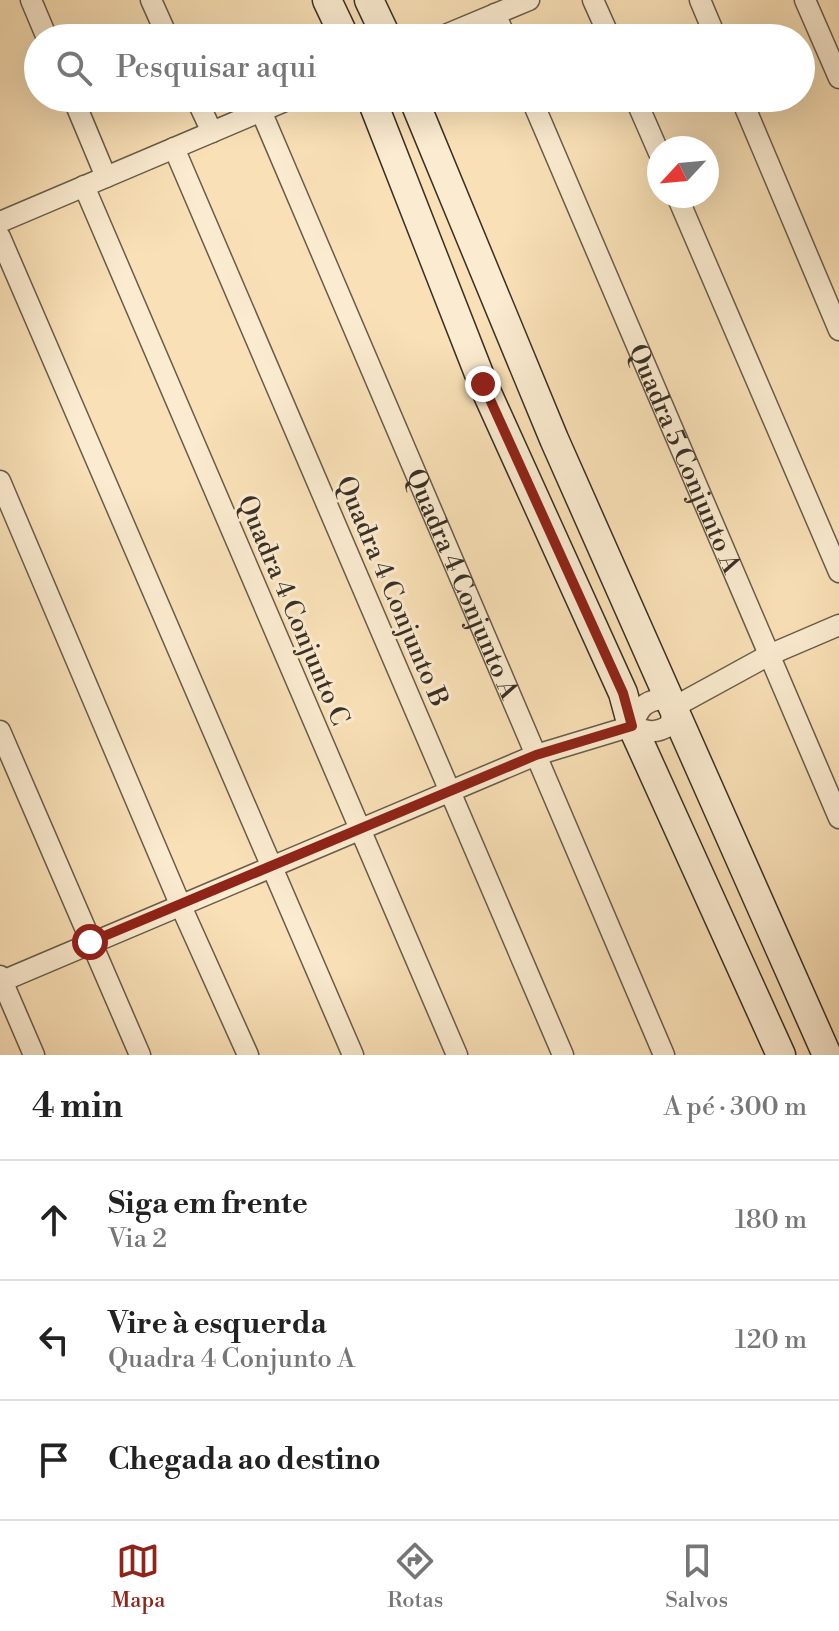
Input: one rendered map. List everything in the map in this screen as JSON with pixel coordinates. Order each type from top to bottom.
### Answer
[{"type":"street","points":[[31,0],[41,24]]},
{"type":"street","points":[[151,0],[162,24]]},
{"type":"street","points":[[327,0],[338,24]]},
{"type":"street","points":[[369,0],[380,24]]},
{"type":"street","points":[[471,24],[529,0]]},
{"type":"street","points":[[593,0],[604,24]]},
{"type":"street","points":[[700,0],[710,24]]},
{"type":"street","points":[[805,0],[839,78]]},
{"type":"street","points":[[495,14],[500,24]]},
{"type":"street","points":[[79,112],[106,177]]},
{"type":"street","points":[[203,112],[212,132]]},
{"type":"street","points":[[0,222],[259,112]]},
{"type":"street","name":"Quadra 4 Conjunto A","points":[[261,112],[664,1055]]},
{"type":"street","points":[[376,112],[483,384],[623,693],[636,734],[776,1044],[800,1035],[811,1018]]},
{"type":"street","points":[[419,112],[554,439],[827,1055]]},
{"type":"street","name":"Quadra 5 Conjunto A","points":[[537,112],[839,818]]},
{"type":"street","points":[[641,112],[652,136]]},
{"type":"street","points":[[747,112],[839,330]]},
{"type":"street","name":"Quadra 4 Conjunto B","points":[[174,148],[563,1055]]},
{"type":"street","name":"Quadra 4 Conjunto C","points":[[84,186],[457,1055]]},
{"type":"street","points":[[682,208],[839,572]]},
{"type":"street","points":[[0,237],[269,867],[353,1055]]},
{"type":"street","points":[[483,384],[497,395],[506,395],[518,390],[529,376]]},
{"type":"street","points":[[512,450],[519,435],[528,428],[539,429],[554,439]]},
{"type":"street","points":[[0,481],[180,904],[248,1055]]},
{"type":"street","points":[[34,1055],[1,980],[536,755],[659,732],[769,655],[839,625]]},
{"type":"street","points":[[0,731],[140,1055]]},
{"type":"route","points":[[90,942],[536,755],[632,726],[623,693],[483,384]]}]
